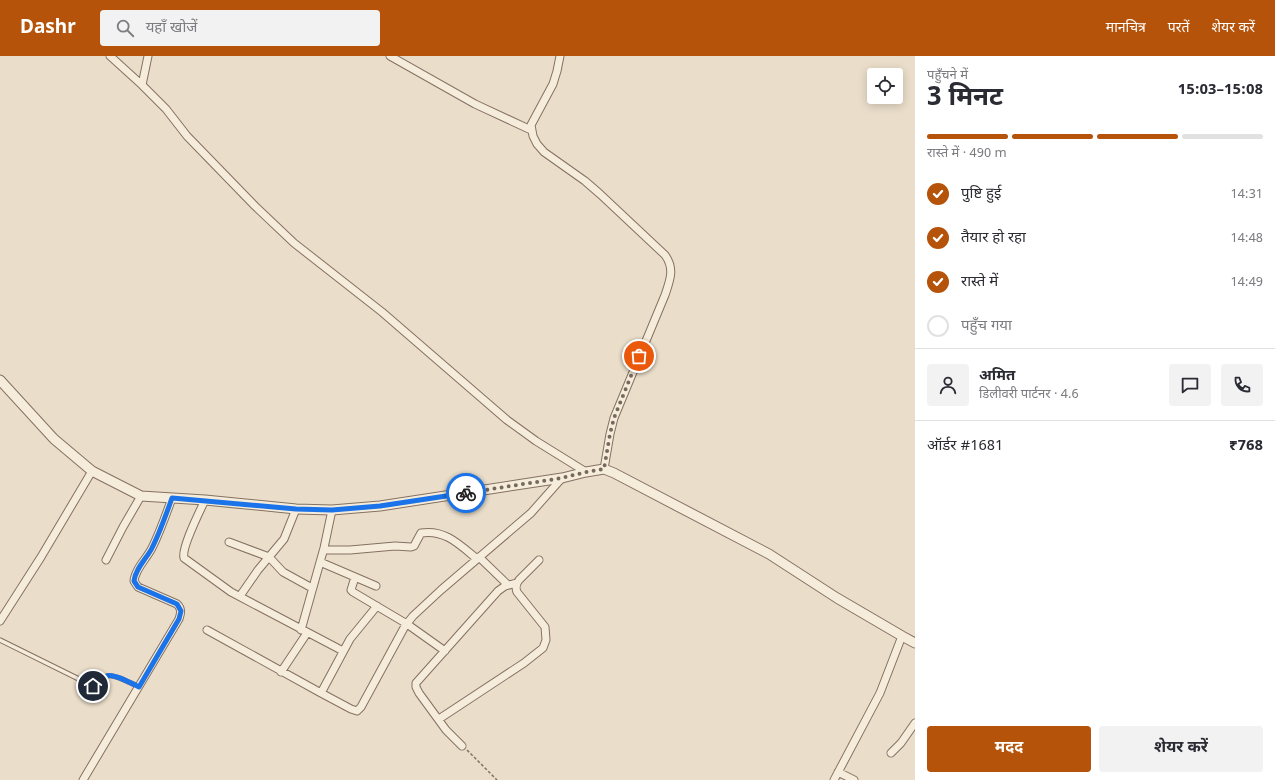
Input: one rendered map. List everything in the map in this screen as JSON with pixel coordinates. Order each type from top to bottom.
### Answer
[{"type":"street","points":[[110,56],[166,109],[187,136],[294,244],[382,312],[507,420],[536,441],[586,472]]},
{"type":"street","points":[[142,85],[148,56]]},
{"type":"street","points":[[390,56],[475,104],[531,130]]},
{"type":"street","points":[[560,56],[558,70],[553,84],[532,121],[531,130],[537,144],[544,152],[585,181],[600,194],[665,255],[671,267],[670,280],[665,295],[614,418],[604,469]]},
{"type":"street","points":[[0,380],[54,440],[92,471],[141,496],[205,500],[296,509],[332,510],[380,506],[562,478],[604,469],[769,554],[837,598],[915,643]]},
{"type":"street","points":[[0,621],[41,557],[92,471]]},
{"type":"street","points":[[207,630],[320,693],[355,711],[359,710],[407,624],[413,616],[428,601],[531,513],[562,478]]},
{"type":"street","points":[[106,560],[141,496]]},
{"type":"street","points":[[83,780],[181,614],[180,607],[177,604],[138,587],[134,581],[160,533],[172,498]]},
{"type":"street","points":[[205,500],[186,544],[184,556],[186,560],[231,592],[343,651]]},
{"type":"street","points":[[240,596],[284,539],[296,509]]},
{"type":"street","points":[[281,672],[304,631],[312,588],[324,550],[332,510]]},
{"type":"street","points":[[324,550],[350,550],[395,546],[411,547],[414,546],[421,533],[438,533],[450,538],[478,558],[508,585]]},
{"type":"street","points":[[229,542],[269,557],[283,572],[312,588]]},
{"type":"street","points":[[462,746],[452,737],[419,693],[416,685],[419,678],[498,591],[508,585],[517,583],[539,560]]},
{"type":"street","points":[[320,562],[376,586]]},
{"type":"street","points":[[355,577],[351,588],[352,591],[407,624],[445,651]]},
{"type":"street","points":[[439,719],[524,663],[540,651],[545,644],[547,635],[546,627],[517,592],[517,583]]},
{"type":"street","points":[[320,693],[343,651],[357,630],[378,606]]},
{"type":"street","points":[[834,780],[880,693],[902,636]]},
{"type":"street","points":[[891,752],[901,743],[915,723]]},
{"type":"street","points":[[838,772],[854,780]]},
{"type":"lane","points":[[0,640],[93,686],[98,686],[106,676],[110,675],[116,676],[139,687]]},
{"type":"path","points":[[462,746],[497,780]]},
{"type":"way so far","points":[[466,493],[562,478],[604,469],[614,418],[639,356]]},
{"type":"route","points":[[93,686],[98,686],[106,676],[112,675],[139,687],[179,619],[181,611],[177,604],[138,587],[134,581],[134,578],[152,550],[160,533],[172,498],[296,509],[332,510],[380,506],[466,493]]}]
